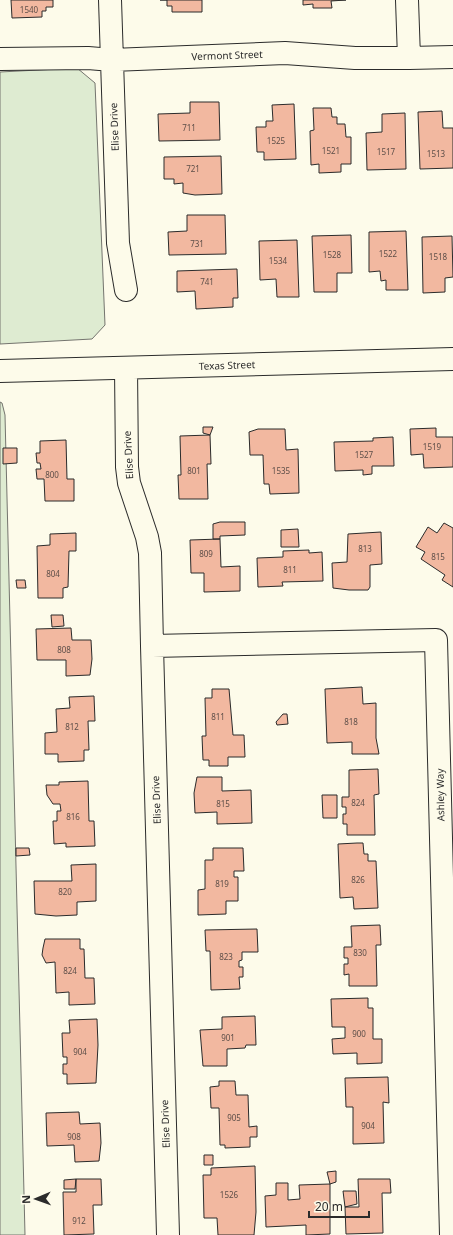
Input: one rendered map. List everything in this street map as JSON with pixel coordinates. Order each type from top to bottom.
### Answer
[{"type":"street","name":"Elise Drive","points":[[110,0],[118,243],[126,290]]},
{"type":"street","points":[[407,0],[409,58]]},
{"type":"street","name":"Vermont Street","points":[[0,59],[88,58],[112,60],[285,53],[355,58],[453,57]]},
{"type":"street","name":"Texas Street","points":[[0,370],[453,359]]},
{"type":"street","name":"Elise Drive","points":[[126,368],[127,467],[129,483],[147,537],[150,554],[168,1235]]},
{"type":"street","name":"Ashley Way","points":[[152,646],[436,640],[452,1235]]},
{"type":"green space","points":[[77,68],[95,83],[105,325],[92,339],[0,344],[0,72]]},
{"type":"green space","points":[[0,402],[2,403],[5,415],[25,1235],[0,1235]]},
{"type":"building","points":[[11,0],[53,0],[53,7],[46,7],[46,11],[42,11],[42,17],[12,18]]},
{"type":"building","points":[[167,0],[202,0],[202,12],[172,12],[172,6],[167,6]]},
{"type":"building","points":[[303,0],[346,0],[331,1],[332,8],[313,8],[313,4],[303,5]]},
{"type":"building","points":[[190,102],[219,102],[220,140],[159,141],[158,114],[190,113]]},
{"type":"building","points":[[294,104],[296,159],[264,160],[264,152],[257,152],[256,127],[266,127],[266,121],[273,121],[272,105]]},
{"type":"building","points":[[313,108],[331,108],[332,117],[337,117],[337,124],[345,124],[346,137],[351,137],[351,164],[341,164],[341,172],[319,173],[319,164],[311,165],[310,131],[314,130]]},
{"type":"building","points":[[442,111],[443,128],[453,128],[453,168],[420,169],[418,112]]},
{"type":"building","points":[[405,113],[406,169],[367,170],[366,133],[382,132],[382,114]]},
{"type":"building","points":[[221,156],[222,194],[195,195],[183,193],[183,183],[174,184],[174,179],[164,179],[164,157]]},
{"type":"building","points":[[187,215],[225,215],[226,254],[169,255],[168,232],[187,231]]},
{"type":"building","points":[[406,231],[408,290],[386,290],[386,280],[381,281],[380,271],[369,272],[369,232]]},
{"type":"building","points":[[351,235],[352,273],[337,273],[337,292],[314,292],[312,236]]},
{"type":"building","points":[[452,236],[453,277],[445,278],[445,292],[423,293],[422,237]]},
{"type":"building","points":[[297,240],[299,297],[277,297],[276,279],[260,280],[259,241]]},
{"type":"building","points":[[237,269],[238,298],[233,298],[233,307],[196,309],[195,291],[177,292],[177,271]]},
{"type":"building","points":[[203,427],[213,427],[210,435],[203,433]]},
{"type":"building","points":[[436,428],[436,437],[453,437],[453,467],[424,468],[423,454],[411,455],[410,429]]},
{"type":"building","points":[[258,429],[285,429],[286,450],[298,449],[299,493],[270,494],[269,484],[264,484],[263,455],[250,455],[249,432]]},
{"type":"building","points":[[210,435],[211,464],[207,464],[208,499],[179,499],[178,475],[181,475],[180,436]]},
{"type":"building","points":[[393,437],[394,466],[372,466],[372,474],[363,475],[363,470],[335,471],[334,442],[373,441],[373,438]]},
{"type":"building","points":[[66,440],[67,479],[74,479],[74,501],[45,501],[44,479],[37,479],[36,469],[41,469],[40,463],[37,463],[36,453],[40,453],[40,441]]},
{"type":"building","points":[[3,448],[17,448],[17,463],[3,464]]},
{"type":"building","points":[[220,522],[245,522],[245,535],[220,536],[220,539],[213,539],[213,524]]},
{"type":"building","points":[[444,523],[453,528],[453,587],[442,580],[445,575],[421,559],[425,552],[416,547],[428,527],[437,533]]},
{"type":"building","points":[[298,529],[299,547],[281,547],[281,530]]},
{"type":"building","points":[[381,532],[382,564],[370,565],[370,587],[368,590],[333,588],[332,563],[347,562],[348,534]]},
{"type":"building","points":[[76,533],[76,551],[69,551],[68,587],[63,588],[63,598],[38,598],[37,546],[50,545],[50,534]]},
{"type":"building","points":[[220,539],[221,567],[240,566],[240,591],[204,592],[204,573],[191,573],[190,540]]},
{"type":"building","points":[[309,550],[309,553],[322,552],[323,581],[282,582],[283,586],[258,587],[257,558],[283,557],[283,551]]},
{"type":"building","points":[[16,580],[25,580],[26,588],[17,588]]},
{"type":"building","points":[[51,615],[63,615],[64,626],[52,627]]},
{"type":"building","points":[[71,628],[72,640],[91,640],[92,659],[90,675],[66,676],[66,660],[37,660],[36,629]]},
{"type":"building","points":[[362,687],[363,704],[376,703],[376,738],[379,754],[352,754],[352,742],[327,743],[325,689]]},
{"type":"building","points":[[212,689],[229,689],[233,735],[244,735],[245,757],[228,757],[228,766],[209,766],[209,760],[203,760],[202,736],[206,736],[205,698],[212,698]]},
{"type":"building","points":[[94,696],[95,721],[88,721],[89,750],[84,750],[84,761],[58,762],[58,754],[45,754],[45,733],[57,732],[56,709],[70,708],[69,697]]},
{"type":"building","points":[[283,714],[287,714],[288,724],[277,725],[276,722]]},
{"type":"building","points":[[378,769],[379,794],[374,795],[375,835],[347,835],[347,824],[343,824],[343,814],[346,814],[346,807],[342,807],[342,797],[349,797],[349,770]]},
{"type":"building","points":[[197,777],[222,777],[222,791],[251,790],[252,823],[217,824],[217,812],[195,813],[194,793]]},
{"type":"building","points":[[88,781],[89,821],[94,821],[95,846],[66,847],[66,843],[54,844],[53,821],[57,821],[57,811],[61,811],[60,804],[53,804],[47,795],[46,785],[59,785],[59,782]]},
{"type":"building","points":[[322,795],[337,795],[337,818],[323,818]]},
{"type":"building","points":[[363,843],[364,854],[368,854],[368,861],[376,861],[378,908],[354,909],[353,897],[340,898],[338,844]]},
{"type":"building","points":[[16,848],[29,848],[30,855],[16,856]]},
{"type":"building","points":[[213,848],[243,848],[244,871],[234,871],[234,877],[238,877],[238,901],[226,901],[226,914],[198,915],[198,890],[205,889],[205,860],[213,860]]},
{"type":"building","points":[[96,864],[96,901],[77,902],[77,915],[56,916],[35,914],[34,881],[72,881],[71,865]]},
{"type":"building","points":[[380,925],[381,945],[376,945],[377,986],[349,986],[349,974],[344,975],[344,964],[348,964],[348,958],[344,958],[344,947],[352,947],[351,926]]},
{"type":"building","points":[[257,929],[258,952],[242,952],[242,960],[239,961],[239,967],[243,967],[243,977],[239,977],[240,989],[211,990],[210,951],[206,951],[205,930]]},
{"type":"building","points":[[45,939],[80,939],[80,949],[84,949],[85,978],[94,978],[95,1004],[69,1005],[69,992],[56,993],[55,962],[46,963],[42,955]]},
{"type":"building","points":[[368,998],[368,1008],[373,1008],[373,1039],[382,1039],[382,1063],[357,1064],[357,1053],[333,1054],[332,1039],[345,1038],[345,1027],[332,1027],[331,999]]},
{"type":"building","points":[[255,1016],[256,1045],[246,1045],[245,1048],[227,1049],[227,1066],[203,1066],[200,1030],[222,1029],[222,1017]]},
{"type":"building","points":[[97,1019],[98,1045],[96,1083],[67,1084],[67,1074],[63,1074],[63,1064],[67,1064],[67,1057],[63,1057],[62,1033],[70,1033],[69,1020]]},
{"type":"building","points":[[388,1077],[389,1103],[383,1102],[384,1143],[353,1144],[353,1107],[346,1107],[345,1078]]},
{"type":"building","points":[[219,1081],[235,1081],[236,1095],[248,1095],[249,1127],[257,1126],[257,1137],[250,1137],[250,1147],[225,1148],[225,1145],[220,1145],[219,1108],[211,1108],[210,1087],[219,1086]]},
{"type":"building","points":[[79,1112],[80,1124],[100,1123],[101,1143],[99,1161],[75,1162],[74,1145],[47,1146],[46,1113]]},
{"type":"building","points":[[204,1155],[213,1155],[213,1165],[204,1165]]},
{"type":"building","points":[[255,1166],[256,1212],[254,1235],[218,1235],[217,1218],[204,1218],[203,1175],[211,1175],[211,1168]]},
{"type":"building","points":[[336,1171],[336,1182],[330,1184],[327,1172]]},
{"type":"building","points":[[76,1179],[75,1189],[64,1189],[64,1180]]},
{"type":"building","points":[[76,1179],[101,1179],[102,1205],[93,1205],[94,1234],[64,1235],[63,1192],[76,1192]]},
{"type":"building","points":[[358,1179],[390,1179],[391,1193],[382,1193],[383,1233],[346,1234],[345,1207],[359,1207]]},
{"type":"building","points":[[276,1183],[288,1183],[288,1200],[300,1199],[299,1185],[330,1184],[330,1234],[306,1235],[306,1225],[266,1227],[265,1196],[276,1195]]},
{"type":"building","points":[[343,1191],[356,1191],[357,1204],[345,1207]]}]
